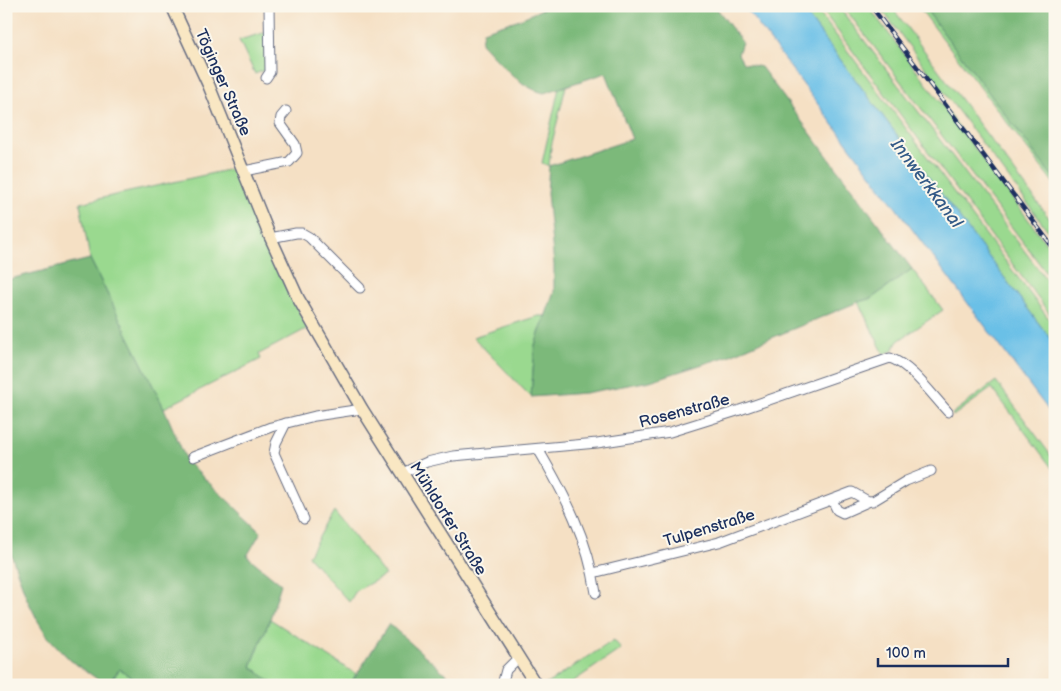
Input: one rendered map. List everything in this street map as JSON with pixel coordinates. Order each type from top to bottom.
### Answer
[{"type":"street","name":"Töginger Straße","points":[[172,6],[209,86],[270,238],[298,298],[353,394]]},
{"type":"street","points":[[266,78],[270,72],[269,6]]},
{"type":"street","points":[[244,171],[289,162],[295,157],[297,153],[295,144],[280,123],[281,117],[286,112]]},
{"type":"street","points":[[270,238],[302,233],[309,237],[360,288]]},
{"type":"street","name":"Rosenstraße","points":[[402,473],[427,462],[453,456],[634,438],[682,429],[890,358],[897,360],[907,368],[948,412]]},
{"type":"street","name":"Mühldorfer Straße","points":[[353,394],[536,685]]},
{"type":"street","points":[[193,457],[254,433],[286,423],[362,409]]},
{"type":"street","points":[[286,423],[276,443],[274,453],[304,519]]},
{"type":"street","points":[[538,449],[568,502],[583,537],[596,592]]},
{"type":"street","points":[[832,500],[837,510],[843,513],[870,501],[906,481],[931,471]]},
{"type":"street","name":"Tulpenstraße","points":[[593,573],[719,542],[852,492],[870,501]]},
{"type":"street","points":[[502,685],[506,670],[518,658]]},
{"type":"green space","points":[[549,6],[715,6],[742,42],[738,54],[743,63],[761,67],[912,269],[872,298],[858,302],[728,356],[650,381],[585,393],[531,397],[535,345],[554,292],[554,265],[547,193],[549,166],[632,139],[606,73],[544,93],[517,79],[481,43],[483,31],[520,19]]},
{"type":"green space","points":[[800,6],[814,6],[1055,327],[1055,345]]},
{"type":"green space","points":[[819,6],[838,6],[1055,291],[1055,321]]},
{"type":"green space","points":[[843,6],[868,6],[1055,255],[1055,284]]},
{"type":"green space","points":[[879,6],[891,6],[1055,226],[1055,240]]},
{"type":"green space","points":[[918,6],[923,6],[1055,180],[1055,185]]},
{"type":"green space","points":[[923,6],[1055,6],[1055,180]]},
{"type":"green space","points":[[267,32],[267,69],[255,74],[239,40]]},
{"type":"green space","points":[[566,86],[551,147],[549,166],[542,163],[559,88]]},
{"type":"green space","points":[[236,168],[275,264],[308,328],[259,354],[261,359],[164,408],[90,259],[80,203]]},
{"type":"green space","points":[[90,259],[164,408],[187,462],[261,532],[247,556],[281,584],[270,619],[251,666],[274,685],[142,685],[120,669],[106,685],[70,660],[48,637],[27,599],[6,540],[6,280]]},
{"type":"green space","points":[[912,269],[943,310],[898,341],[892,351],[884,354],[858,302],[872,298]]},
{"type":"green space","points":[[538,316],[545,316],[535,345],[531,397],[473,337]]},
{"type":"green space","points":[[996,381],[1055,461],[1055,472],[992,388],[953,416],[952,414]]},
{"type":"green space","points":[[334,511],[385,575],[356,591],[349,602],[308,556]]},
{"type":"green space","points":[[270,619],[356,674],[350,685],[274,685],[251,667]]},
{"type":"green space","points":[[389,624],[448,676],[444,685],[350,685]]},
{"type":"green space","points":[[614,640],[621,649],[568,685],[545,685]]},
{"type":"green space","points":[[120,669],[142,685],[108,685]]},
{"type":"water","name":"Innwerkkanal","points":[[744,6],[800,6],[1055,345],[1055,419]]},
{"type":"railway","points":[[871,6],[1055,250]]}]
